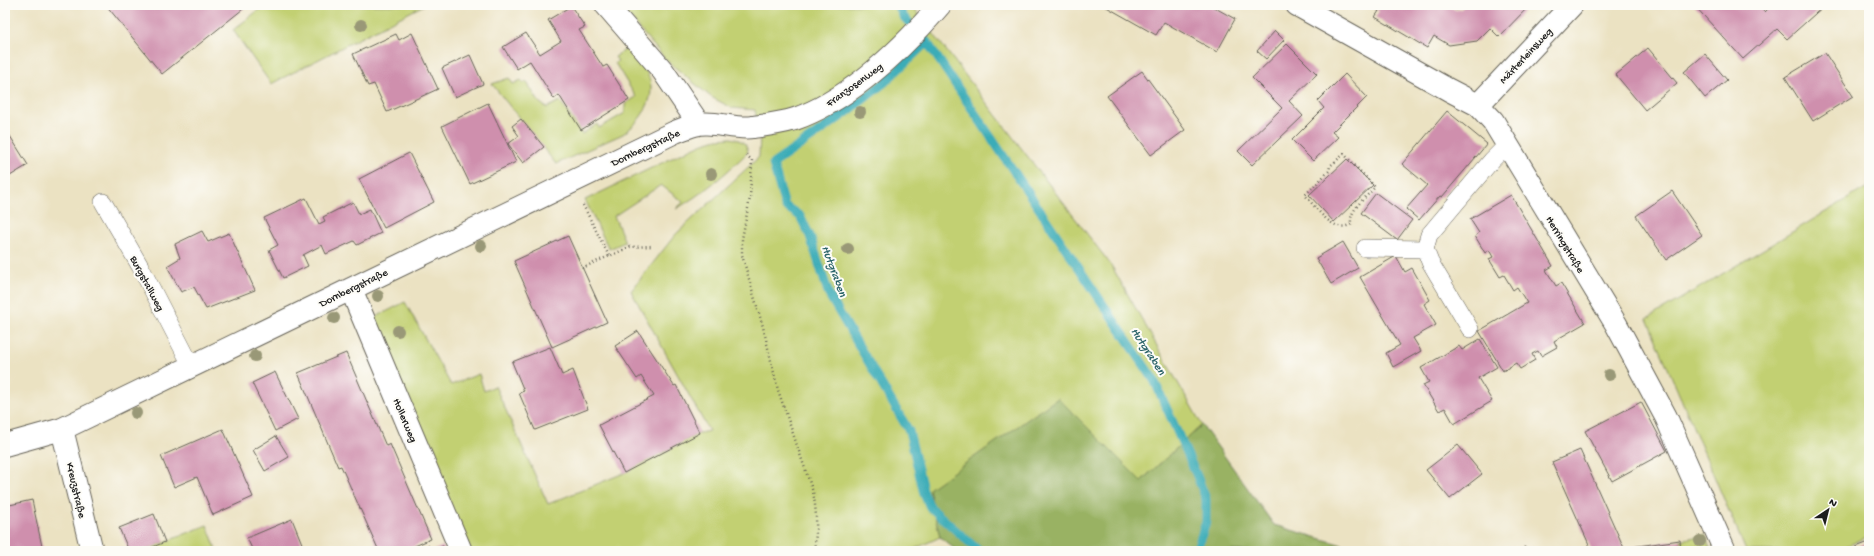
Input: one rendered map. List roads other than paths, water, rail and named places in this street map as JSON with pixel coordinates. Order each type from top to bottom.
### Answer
[{"type":"street","points":[[606,5],[663,71],[699,124]]},
{"type":"street","name":"Franzosenweg","points":[[699,124],[751,128],[795,119],[820,108],[847,91],[903,45],[923,26],[940,5]]},
{"type":"street","name":"Herringstraße","points":[[1297,5],[1324,11],[1450,90],[1478,105],[1493,121],[1616,324],[1663,410],[1689,466],[1725,551]]},
{"type":"street","name":"Märterleinsweg","points":[[1478,105],[1572,5]]},
{"type":"street","name":"Dornbergstraße","points":[[5,445],[62,429],[191,365],[675,132],[699,124]]},
{"type":"street","name":"Hollerweg","points":[[351,289],[461,551]]},
{"type":"street","name":"Kreuzstraße","points":[[62,429],[92,551]]},
{"type":"lane","points":[[1470,329],[1430,262],[1425,249],[1429,235],[1492,160],[1507,145]]},
{"type":"lane","name":"Burgstallweg","points":[[103,202],[140,266],[191,365]]},
{"type":"lane","points":[[1365,248],[1425,249]]},
{"type":"waterway","name":"Hutgraben","points":[[898,5],[903,16],[927,42],[884,83],[846,113],[773,164],[785,206],[800,216],[810,236],[829,295],[909,431],[924,494],[930,507],[979,551]]},
{"type":"waterway","name":"Hutgraben","points":[[927,42],[1154,380],[1206,499],[1206,522],[1198,546],[1194,551]]}]
